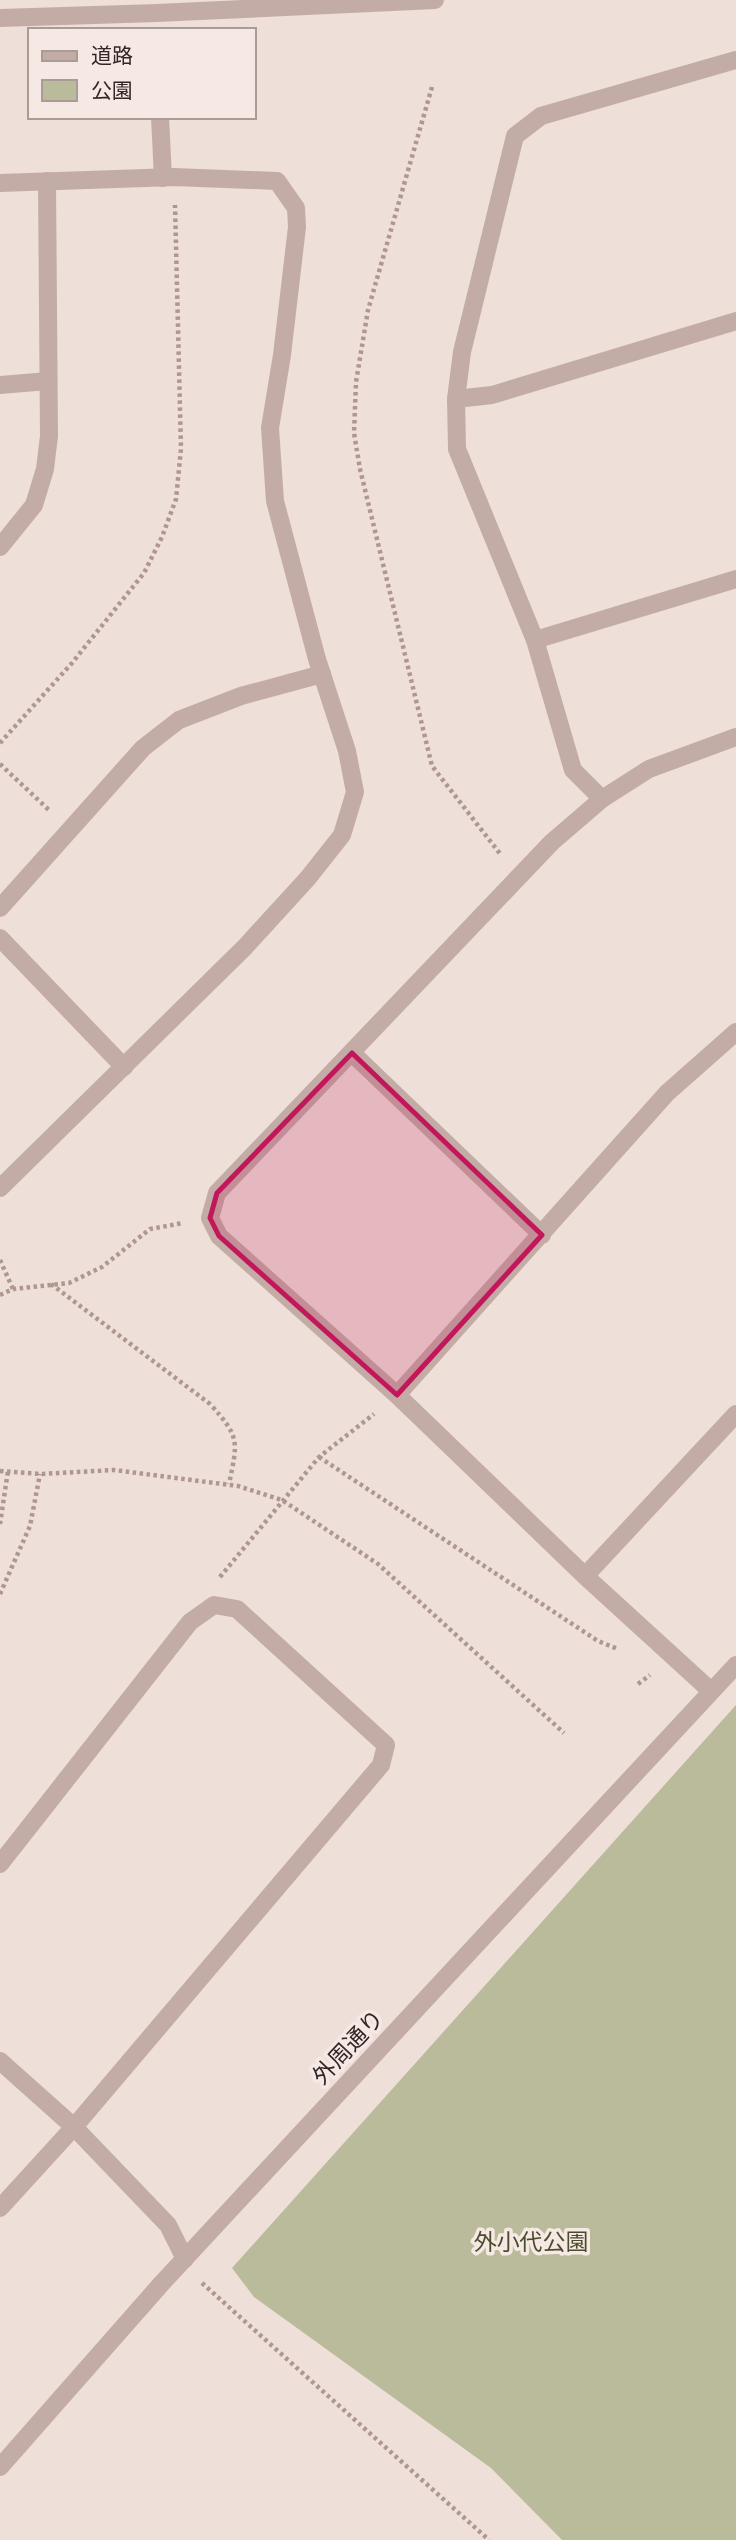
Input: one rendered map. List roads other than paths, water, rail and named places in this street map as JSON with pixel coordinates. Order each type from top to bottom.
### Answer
[{"type":"street","points":[[0,18],[157,21],[435,0]]},
{"type":"street","points":[[602,799],[573,770],[535,639],[457,449],[456,399],[461,352],[515,136],[541,116],[736,60]]},
{"type":"street","points":[[160,119],[168,177]]},
{"type":"street","points":[[0,183],[168,177],[277,181],[296,208],[297,227],[284,342],[270,428],[275,501],[322,674],[347,751],[355,792],[342,835],[308,878],[245,947],[0,1188]]},
{"type":"street","points":[[0,547],[34,505],[45,469],[49,436],[47,181]]},
{"type":"street","points":[[456,399],[492,395],[736,321]]},
{"type":"street","points":[[0,385],[48,382]]},
{"type":"street","points":[[535,639],[736,579]]},
{"type":"street","points":[[0,908],[143,748],[180,720],[241,696],[322,674]]},
{"type":"street","points":[[710,1691],[397,1395],[219,1236],[210,1218],[217,1193],[552,842],[602,799],[649,769],[736,737]]},
{"type":"street","points":[[0,938],[124,1066]]},
{"type":"street","points":[[397,1395],[667,1093],[736,1032]]},
{"type":"street","points":[[352,1053],[542,1235]]},
{"type":"street","points":[[586,1576],[736,1414]]},
{"type":"street","points":[[0,1864],[190,1622],[214,1605],[237,1609],[386,1745],[381,1765],[74,2127],[0,2208]]},
{"type":"street","name":"外周通り","points":[[0,2467],[185,2259],[736,1665]]},
{"type":"street","points":[[0,2061],[74,2127],[168,2225],[185,2259]]},
{"type":"park label","name":"外小代公園","points":[[531,2242]]}]
